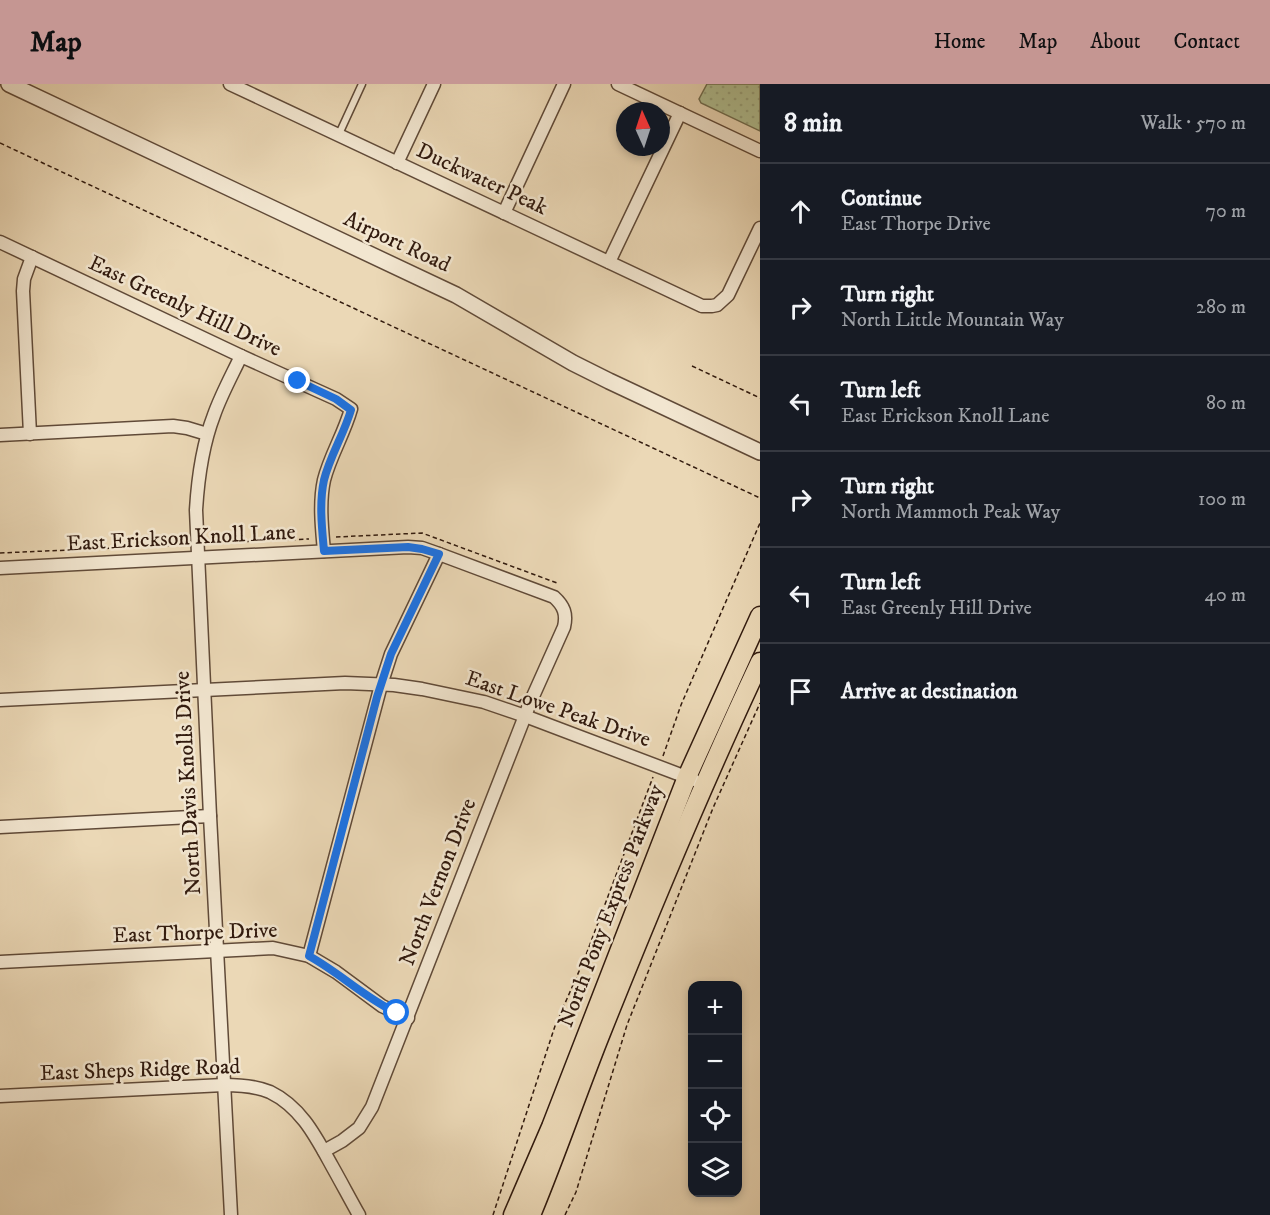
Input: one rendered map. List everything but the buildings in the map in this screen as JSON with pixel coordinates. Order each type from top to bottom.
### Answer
[{"type":"main road","name":"North Pony Express Parkway","points":[[531,1215],[760,616]]},
{"type":"main road","name":"North Pony Express Parkway","points":[[513,1215],[696,781],[760,662]]},
{"type":"street","name":"Airport Road","points":[[9,84],[456,295],[582,368],[760,452]]},
{"type":"street","name":"Duckwater Peak","points":[[230,84],[252,89],[397,163],[702,306],[717,305],[729,295],[760,228]]},
{"type":"street","points":[[397,163],[434,84]]},
{"type":"street","points":[[504,213],[564,84]]},
{"type":"street","points":[[618,84],[760,151]]},
{"type":"street","points":[[609,262],[680,113]]},
{"type":"street","name":"East Greenly Hill Drive","points":[[0,242],[336,399],[351,410],[324,482],[321,503],[324,551]]},
{"type":"street","points":[[30,434],[23,291],[24,279],[32,257]]},
{"type":"street","name":"North Davis Knolls Drive","points":[[231,1215],[196,510],[201,458],[207,434],[241,356]]},
{"type":"street","points":[[0,435],[173,426],[207,434]]},
{"type":"street","name":"East Erickson Knoll Lane","points":[[0,568],[408,547],[439,554],[554,597],[564,610]]},
{"type":"street","points":[[309,956],[391,654],[439,554]]},
{"type":"street","name":"North Vernon Drive","points":[[324,1151],[342,1142],[358,1128],[372,1107],[525,716],[564,627],[566,619],[564,610]]},
{"type":"street","name":"East Lowe Peak Drive","points":[[0,700],[345,683],[422,688],[484,702],[696,781]]},
{"type":"street","points":[[0,827],[210,816]]},
{"type":"street","name":"East Thorpe Drive","points":[[0,962],[273,948],[309,956],[336,972],[382,1006],[408,1018]]},
{"type":"street","name":"East Sheps Ridge Road","points":[[0,1096],[224,1085],[253,1087],[269,1092],[301,1116],[324,1151],[359,1215]]},
{"type":"lane","points":[[339,134],[362,84]]},
{"type":"path","points":[[0,144],[760,498]]},
{"type":"path","points":[[692,366],[760,398]]},
{"type":"path","points":[[662,756],[681,705],[760,523]]},
{"type":"path","points":[[209,543],[309,539]]},
{"type":"path","points":[[0,554],[183,545]]},
{"type":"path","points":[[565,1215],[576,1192],[627,1025],[713,808],[760,703]]},
{"type":"path","points":[[493,1215],[555,1026],[584,960],[653,777]]},
{"type":"green space","points":[[707,84],[760,84],[760,131],[701,103],[699,99]]},
{"type":"route","points":[[298,381],[336,399],[351,410],[324,482],[321,503],[324,551],[408,547],[439,554],[391,654],[377,697],[309,956],[336,972],[382,1006],[397,1013]]}]
